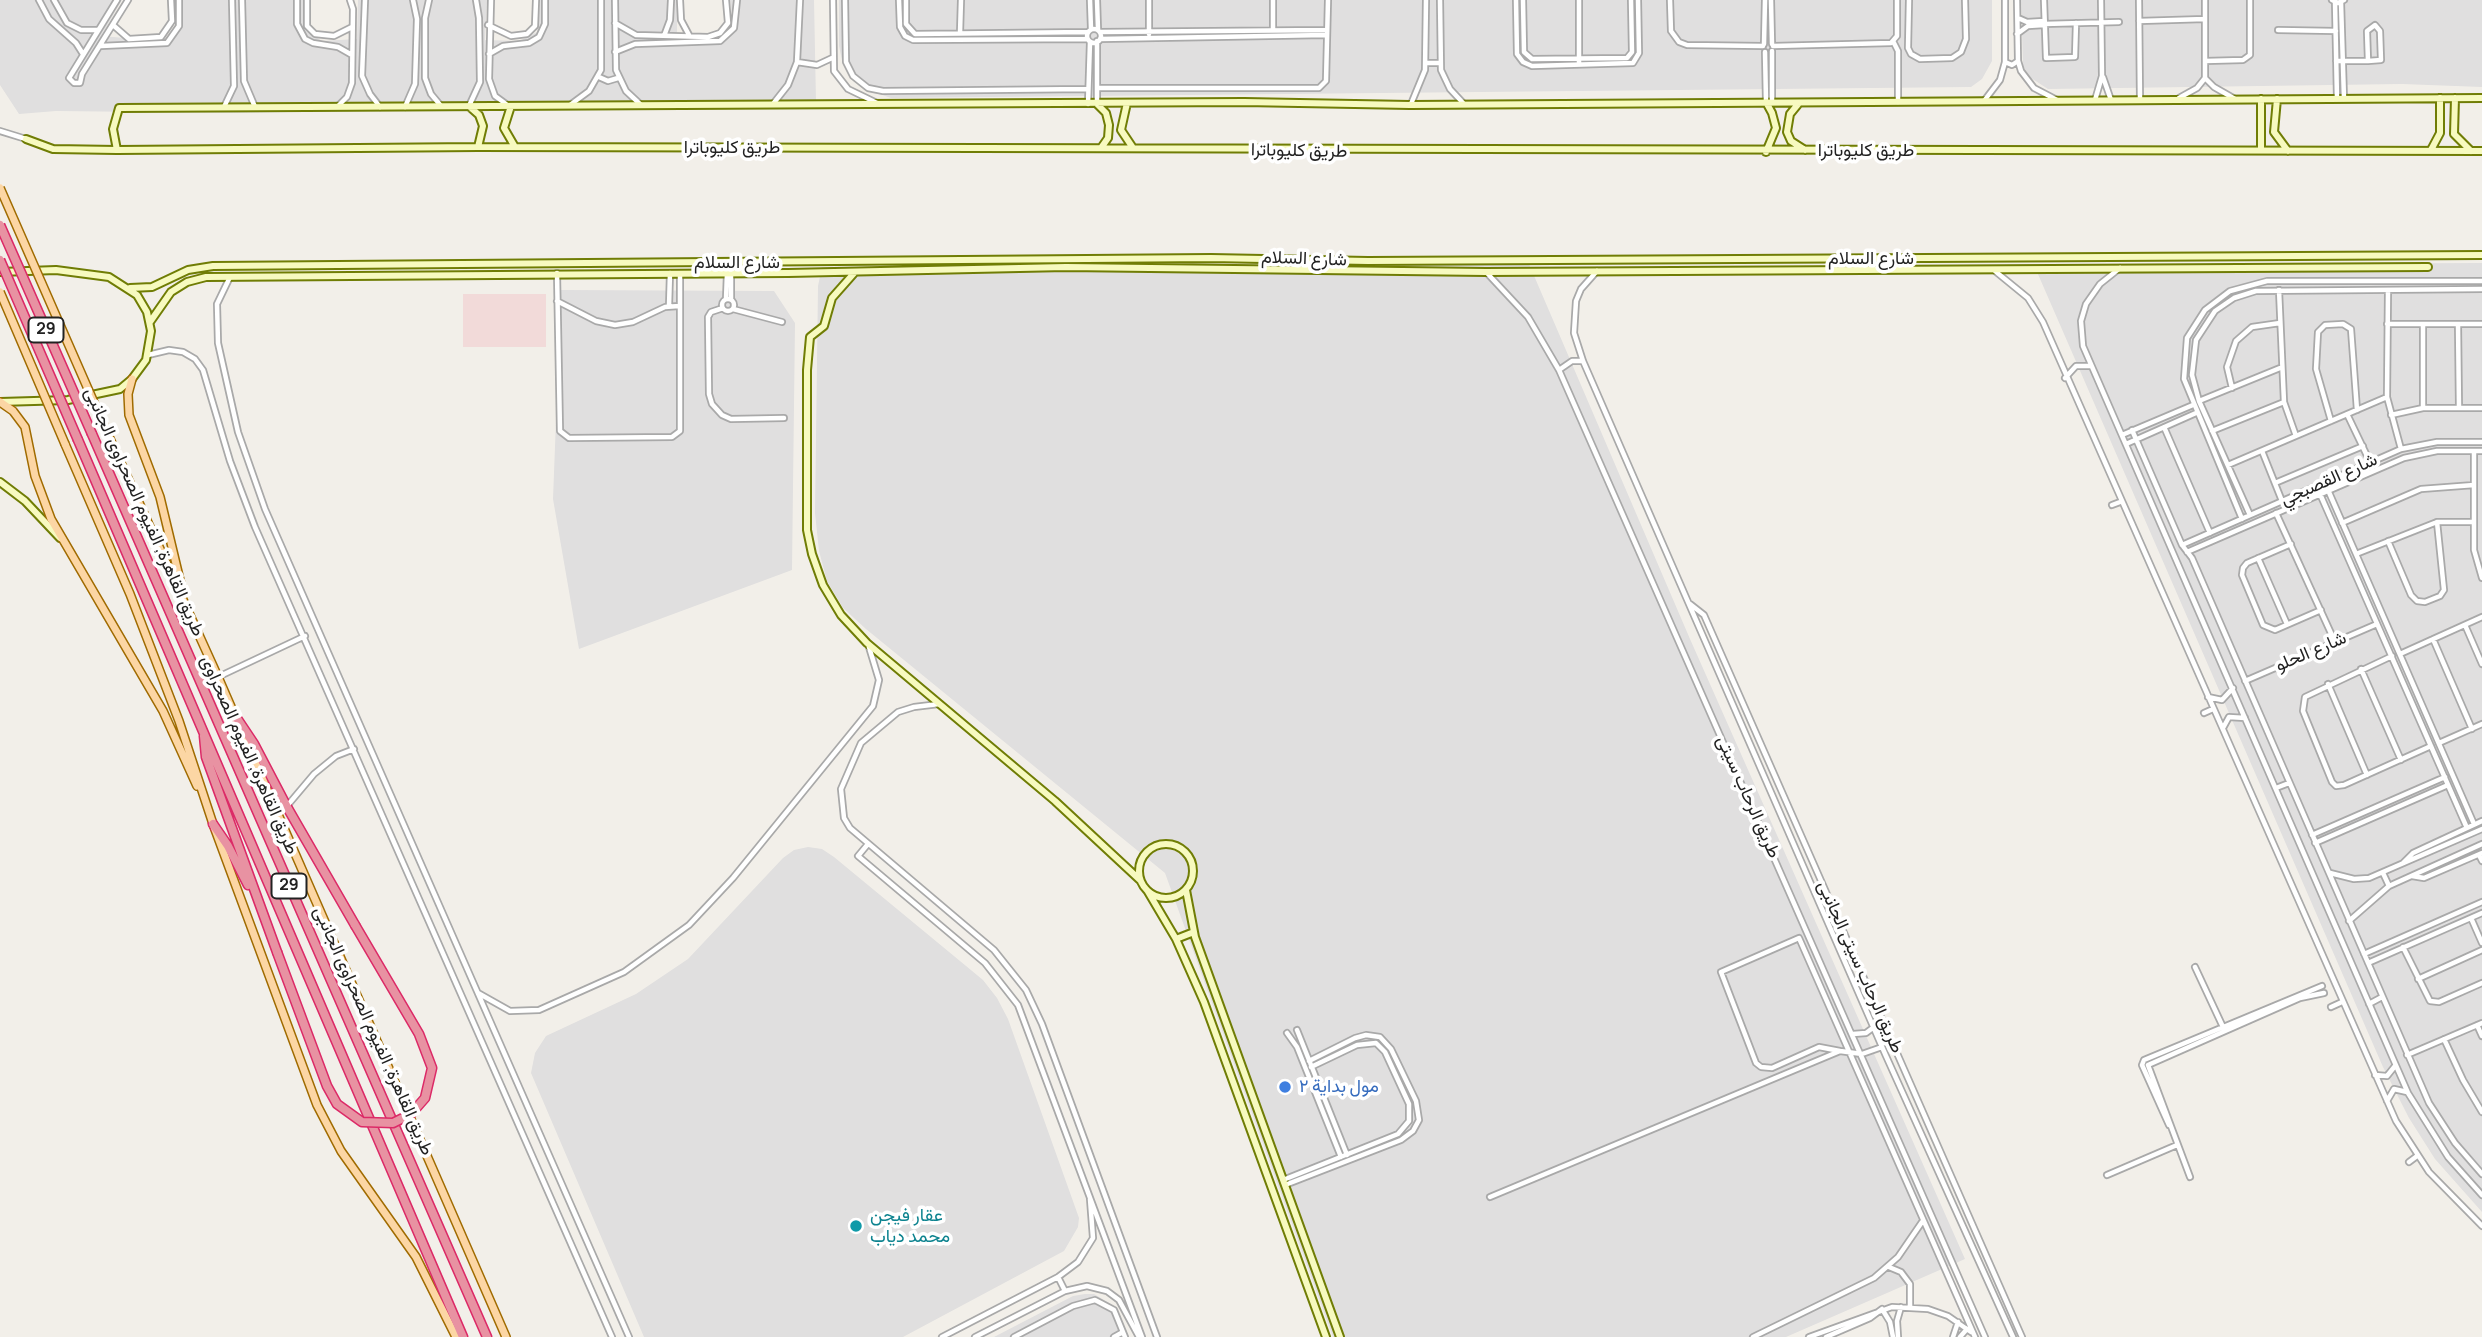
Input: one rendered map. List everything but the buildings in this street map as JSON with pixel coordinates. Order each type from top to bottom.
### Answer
[{"type":"highway","name":"طريق القاهرة, الفيوم الصحراوى","points":[[0,225],[487,1337]]},
{"type":"highway","name":"طريق القاهرة, الفيوم الصحراوى","points":[[0,260],[463,1337]]},
{"type":"highway","points":[[204,733],[205,752],[327,1086],[337,1104],[362,1122],[393,1123],[411,1114],[425,1098],[432,1079],[431,1059],[287,807],[259,752],[236,717]]},
{"type":"highway","points":[[213,824],[258,901]]},
{"type":"main road","points":[[2431,150],[2440,133],[2440,98]]},
{"type":"main road","points":[[2455,98],[2454,134],[2471,151]]},
{"type":"main road","points":[[117,150],[113,129],[119,108],[1127,103],[1465,105],[2482,98]]},
{"type":"main road","points":[[2261,99],[2261,150]]},
{"type":"main road","points":[[2277,99],[2274,132],[2288,151]]},
{"type":"main road","points":[[1766,152],[1776,128],[1769,102]]},
{"type":"main road","points":[[1801,102],[1790,114],[1787,132],[1793,143],[1807,151]]},
{"type":"main road","points":[[1127,103],[1121,130],[1133,148]]},
{"type":"main road","points":[[1097,104],[1106,113],[1109,125],[1108,138],[1101,148]]},
{"type":"main road","points":[[470,106],[479,115],[484,126],[478,147]]},
{"type":"main road","points":[[510,106],[504,128],[515,147]]},
{"type":"main road","name":"طريق كليوباترا","points":[[26,139],[53,149],[117,150],[515,147],[1766,152],[2482,151]]},
{"type":"main road","name":"طريق القاهرة, الفيوم الصحراوى الجانبى","points":[[0,188],[236,717],[506,1337]]},
{"type":"main road","name":"شارع السلام","points":[[150,322],[164,299],[181,285],[200,278],[230,276],[2482,255]]},
{"type":"main road","name":"شارع السلام","points":[[130,288],[152,287],[182,272],[207,266],[1211,258],[1486,272],[2428,267]]},
{"type":"main road","points":[[1977,258],[1977,270]]},
{"type":"main road","points":[[341,266],[341,275]]},
{"type":"main road","points":[[0,272],[83,272],[109,277],[130,288],[143,303],[150,322],[148,355],[132,379],[120,389],[81,398],[0,402]]},
{"type":"main road","points":[[855,272],[832,298],[824,326],[810,337],[807,370],[807,530],[814,561],[827,593],[841,615],[867,643],[1055,801],[1140,880],[1147,890],[1177,939],[1209,1015],[1326,1337]]},
{"type":"main road","points":[[0,292],[130,594],[324,1121],[341,1151],[416,1257],[456,1337]]},
{"type":"main road","points":[[132,379],[128,394],[129,415],[160,497],[185,604]]},
{"type":"main road","points":[[0,402],[16,414],[27,431],[38,486],[63,542],[156,699],[206,801]]},
{"type":"main road","points":[[0,482],[24,501],[63,542]]},
{"type":"main road","points":[[1140,880],[1139,865],[1147,851],[1168,843],[1183,849],[1192,862],[1192,877],[1186,890],[1194,932],[1340,1337]]},
{"type":"main road","points":[[1147,890],[1162,898],[1186,890]]},
{"type":"main road","points":[[1177,939],[1194,932]]},
{"type":"main road","points":[[1309,1291],[1315,1290],[1321,1284]]},
{"type":"main road","points":[[1316,1310],[1329,1306]]},
{"type":"street","points":[[40,0],[46,3],[54,0],[60,15],[67,23],[81,30],[98,30]]},
{"type":"street","points":[[40,0],[49,19],[83,54]]},
{"type":"street","points":[[117,0],[69,78],[74,83],[80,83],[82,74],[128,0]]},
{"type":"street","points":[[113,25],[129,38],[161,37],[172,21],[171,0]]},
{"type":"street","points":[[100,46],[167,43],[178,26],[179,0]]},
{"type":"street","points":[[224,107],[230,98],[234,80],[232,0]]},
{"type":"street","points":[[242,0],[244,80],[256,108]]},
{"type":"street","points":[[297,0],[297,24],[305,39],[338,47],[352,55]]},
{"type":"street","points":[[307,0],[307,26],[315,34],[334,36],[353,27]]},
{"type":"street","points":[[336,107],[351,90],[353,9],[350,0]]},
{"type":"street","points":[[365,0],[362,9],[362,76],[370,94],[380,107]]},
{"type":"street","points":[[405,107],[415,84],[416,19],[413,0]]},
{"type":"street","points":[[429,0],[425,18],[425,78],[431,94],[442,107]]},
{"type":"street","points":[[470,106],[480,82],[480,18],[476,0]]},
{"type":"street","points":[[491,0],[488,25],[491,88],[498,99],[510,106]]},
{"type":"street","points":[[488,25],[511,36],[527,34],[535,26],[536,0]]},
{"type":"street","points":[[488,54],[503,47],[529,43],[539,37],[545,24],[545,0]]},
{"type":"street","points":[[570,106],[585,96],[599,77],[602,63],[601,0]]},
{"type":"street","points":[[615,0],[618,78],[629,95],[641,105]]},
{"type":"street","points":[[663,36],[671,16],[671,0]]},
{"type":"street","points":[[680,0],[681,14],[690,36]]},
{"type":"street","points":[[615,23],[636,35],[708,37],[724,28],[729,16],[726,0]]},
{"type":"street","points":[[615,52],[635,44],[720,41],[734,28],[737,0]]},
{"type":"street","points":[[833,0],[834,71],[844,86],[881,104]]},
{"type":"street","points":[[845,0],[846,62],[852,76],[868,88],[883,91],[1088,89]]},
{"type":"street","points":[[900,0],[901,30],[913,40],[1089,40],[1099,36],[1326,32]]},
{"type":"street","points":[[906,0],[906,24],[911,32],[1089,31],[1099,36]]},
{"type":"street","points":[[960,33],[961,0]]},
{"type":"street","points":[[1088,104],[1090,0]]},
{"type":"street","points":[[1097,0],[1097,104]]},
{"type":"street","points":[[1149,0],[1149,35]]},
{"type":"street","points":[[1273,0],[1273,30]]},
{"type":"street","points":[[1097,88],[1317,88],[1326,81],[1328,0]]},
{"type":"street","points":[[1410,105],[1422,84],[1426,63],[1426,0]]},
{"type":"street","points":[[1440,0],[1440,63],[1446,83],[1465,105]]},
{"type":"street","points":[[1516,0],[1517,50],[1520,60],[1532,66],[1629,57],[1632,52],[1631,0]]},
{"type":"street","points":[[1523,0],[1527,57],[1627,66],[1635,61],[1639,52],[1638,0]]},
{"type":"street","points":[[1579,0],[1579,63]]},
{"type":"street","points":[[1670,0],[1671,31],[1679,42],[1768,47],[1893,41]]},
{"type":"street","points":[[1765,0],[1769,102]]},
{"type":"street","points":[[1768,47],[1771,0]]},
{"type":"street","points":[[1893,41],[1898,33],[1897,0]]},
{"type":"street","points":[[1909,0],[1908,47],[1911,54],[1920,59],[1952,58],[1961,52],[1966,39],[1965,0]]},
{"type":"street","points":[[1984,101],[1997,86],[2005,62],[2005,0]]},
{"type":"street","points":[[2017,0],[2018,61],[2030,84],[2058,100]]},
{"type":"street","points":[[2044,0],[2044,57],[2073,58],[2077,53],[2076,23]]},
{"type":"street","points":[[2095,100],[2102,76],[2101,0]]},
{"type":"street","points":[[2139,0],[2140,100]]},
{"type":"street","points":[[2205,0],[2206,78],[2214,87],[2236,99]]},
{"type":"street","points":[[2205,61],[2247,58],[2250,51],[2250,0]]},
{"type":"street","points":[[773,104],[788,85],[797,62],[799,1]]},
{"type":"street","points":[[2338,1],[2336,31],[2340,61]]},
{"type":"street","points":[[2338,1],[2341,99]]},
{"type":"street","points":[[353,9],[362,9]]},
{"type":"street","points":[[671,16],[681,14]]},
{"type":"street","points":[[2017,17],[2027,22],[2044,23],[2119,22]]},
{"type":"street","points":[[2140,21],[2205,19]]},
{"type":"street","points":[[61,30],[67,23]]},
{"type":"street","points":[[2017,34],[2028,26],[2044,23]]},
{"type":"street","points":[[2340,61],[2368,61],[2381,60],[2380,31],[2375,26],[2367,32],[2368,61]]},
{"type":"street","points":[[1149,35],[1273,30],[1280,33]]},
{"type":"street","points":[[2278,30],[2336,31]]},
{"type":"street","points":[[1015,33],[1015,40]]},
{"type":"street","points":[[1893,41],[1898,51],[1898,102]]},
{"type":"street","points":[[797,62],[817,65],[832,58]]},
{"type":"street","points":[[2005,62],[2012,65],[2018,61]]},
{"type":"street","points":[[1426,63],[1440,63]]},
{"type":"street","points":[[1089,73],[1097,73]]},
{"type":"street","points":[[2102,76],[2111,100]]},
{"type":"street","points":[[599,77],[608,81],[618,78]]},
{"type":"street","points":[[2177,99],[2197,88],[2206,78]]},
{"type":"street","points":[[234,80],[244,80]]},
{"type":"street","points":[[0,131],[26,139]]},
{"type":"street","points":[[2120,268],[2095,289],[2083,313],[2081,338],[2395,1066],[2408,1093],[2448,1157],[2482,1195]]},
{"type":"street","name":"طريق الرحاب سيتى","points":[[1598,270],[1581,289],[1575,309],[1574,333],[1583,361],[1882,1047],[2012,1337]]},
{"type":"street","points":[[1994,270],[2018,287],[2036,309],[2387,1102],[2417,1156],[2461,1209],[2482,1227]]},
{"type":"street","name":"طريق الرحاب سيتى","points":[[1486,272],[1528,317],[1559,370],[1985,1337]]},
{"type":"street","points":[[557,273],[560,431],[569,438],[673,437],[679,433],[680,273]]},
{"type":"street","points":[[669,306],[670,273]]},
{"type":"street","points":[[729,273],[728,299],[723,308],[711,312],[708,317],[709,394],[712,404],[722,415],[731,419],[784,418]]},
{"type":"street","points":[[230,276],[218,298],[216,323],[228,393],[244,452],[276,537],[629,1337]]},
{"type":"street","points":[[2242,519],[2183,379],[2184,351],[2193,325],[2205,310],[2242,286],[2267,281],[2482,281]]},
{"type":"street","points":[[2321,281],[2321,290]]},
{"type":"street","points":[[2460,281],[2460,289]]},
{"type":"street","points":[[2250,515],[2199,401],[2192,363],[2196,340],[2207,320],[2234,298],[2256,291],[2482,289]]},
{"type":"street","points":[[2278,290],[2280,368],[2284,402],[2296,436]]},
{"type":"street","points":[[2388,290],[2387,397],[2401,449]]},
{"type":"street","points":[[728,299],[735,303],[733,309]]},
{"type":"street","points":[[557,301],[596,321],[615,325],[633,322],[669,306],[680,306]]},
{"type":"street","points":[[723,308],[782,322]]},
{"type":"street","points":[[2232,388],[2227,367],[2236,341],[2252,327],[2280,323]]},
{"type":"street","points":[[2331,421],[2316,369],[2318,332],[2325,325],[2343,324],[2351,329],[2357,410]]},
{"type":"street","points":[[2387,324],[2482,324]]},
{"type":"street","points":[[2423,324],[2423,408]]},
{"type":"street","points":[[2458,324],[2459,408]]},
{"type":"street","points":[[148,355],[169,350],[183,352],[195,359],[204,370],[242,496],[612,1337]]},
{"type":"street","points":[[1559,370],[1572,361],[1583,361]]},
{"type":"street","points":[[2066,378],[2076,366],[2092,366]]},
{"type":"street","points":[[2199,401],[2280,368]]},
{"type":"street","points":[[2228,466],[2387,397]]},
{"type":"street","points":[[2212,430],[2284,402]]},
{"type":"street","points":[[2122,435],[2193,405]]},
{"type":"street","points":[[2391,415],[2423,408],[2482,408]]},
{"type":"street","points":[[2126,444],[2196,413]]},
{"type":"street","points":[[2347,414],[2370,462]]},
{"type":"street","points":[[2164,427],[2210,533]]},
{"type":"street","points":[[2132,430],[2245,681],[2407,1055],[2441,1123],[2482,1174]]},
{"type":"street","name":"شارع القصبجي","points":[[2182,545],[2401,449],[2437,442],[2482,442]]},
{"type":"street","points":[[2275,483],[2363,446]]},
{"type":"street","points":[[2262,451],[2282,501]]},
{"type":"street","points":[[2474,451],[2474,550],[2482,578]]},
{"type":"street","name":"شارع القصبجي","points":[[2187,552],[2415,454],[2482,451]]},
{"type":"street","points":[[2346,473],[2350,481]]},
{"type":"street","points":[[2342,523],[2421,489],[2474,485]]},
{"type":"street","points":[[2328,490],[2474,824]]},
{"type":"street","points":[[2320,494],[2467,828]]},
{"type":"street","points":[[2325,505],[2333,501]]},
{"type":"street","points":[[2112,505],[2120,502]]},
{"type":"street","points":[[2276,513],[2335,642]]},
{"type":"street","points":[[2356,554],[2437,522],[2473,522]]},
{"type":"street","points":[[2388,541],[2411,596],[2417,601],[2425,602],[2440,596],[2444,590],[2437,522]]},
{"type":"street","points":[[2203,536],[2206,544]]},
{"type":"street","points":[[2291,544],[2247,563],[2242,575],[2263,625],[2272,630],[2321,610]]},
{"type":"street","points":[[2258,558],[2287,624]]},
{"type":"street","name":"طريق الرحاب سيتى الجانبى","points":[[1689,604],[1704,614],[2022,1337]]},
{"type":"street","points":[[2400,653],[2482,617]]},
{"type":"street","name":"شارع الحلو","points":[[2245,681],[2377,624]]},
{"type":"street","points":[[2465,625],[2481,660]]},
{"type":"street","points":[[218,677],[305,636]]},
{"type":"street","points":[[2433,639],[2472,729]]},
{"type":"street","points":[[478,993],[503,1009],[531,1012],[601,984],[647,958],[689,925],[718,895],[873,706],[879,687],[878,673],[867,643]]},
{"type":"street","points":[[2392,656],[2308,693],[2302,706],[2332,782],[2341,786],[2431,746]]},
{"type":"street","points":[[2361,669],[2400,760]]},
{"type":"street","points":[[2328,684],[2367,775]]},
{"type":"street","points":[[2207,697],[2222,700],[2232,688]]},
{"type":"street","points":[[2410,698],[2417,694]]},
{"type":"street","points":[[940,704],[898,712],[861,743],[841,789],[839,800],[846,824],[986,943],[1015,973],[1036,1009],[1157,1337]]},
{"type":"street","points":[[2204,713],[2213,709]]},
{"type":"street","points":[[2223,732],[2229,717],[2245,718]]},
{"type":"street","points":[[2439,743],[2482,724]]},
{"type":"street","points":[[851,735],[861,743]]},
{"type":"street","points":[[287,807],[314,774],[336,756],[354,750]]},
{"type":"street","points":[[2312,835],[2445,777]]},
{"type":"street","points":[[2276,788],[2289,783]]},
{"type":"street","points":[[2315,843],[2448,785]]},
{"type":"street","points":[[377,802],[390,797]]},
{"type":"street","points":[[2461,814],[2468,811]]},
{"type":"street","points":[[388,827],[393,821],[401,821]]},
{"type":"street","points":[[2402,864],[2413,853],[2482,821]]},
{"type":"street","points":[[2328,873],[2354,879],[2383,873],[2482,829]]},
{"type":"street","points":[[868,844],[858,856],[977,955],[1002,980],[1023,1014],[1141,1337]]},
{"type":"street","points":[[2349,921],[2389,886],[2482,844]]},
{"type":"street","points":[[2411,876],[2424,878],[2481,854],[2482,861]]},
{"type":"street","points":[[2383,873],[2389,886]]},
{"type":"street","points":[[2364,954],[2482,902]]},
{"type":"street","points":[[2368,963],[2482,913]]},
{"type":"street","points":[[2471,918],[2482,943]]},
{"type":"street","points":[[1882,1047],[1862,1054],[1850,1052],[1840,1051],[1819,1047],[1772,1068],[1761,1067],[1756,1063],[1722,978],[1723,970],[1799,939],[1850,1052],[1922,1221],[1974,1335]]},
{"type":"street","points":[[2403,947],[2427,998],[2436,1002],[2482,983]]},
{"type":"street","points":[[2418,979],[2482,950]]},
{"type":"street","points":[[2195,967],[2224,1028]]},
{"type":"street","points":[[2190,1178],[2155,1090],[2148,1065],[2224,1028],[2322,986]]},
{"type":"street","points":[[2224,1028],[2300,998],[2325,992]]},
{"type":"street","points":[[2369,1004],[2382,997]]},
{"type":"street","points":[[1828,1003],[1836,999]]},
{"type":"street","points":[[2331,1007],[2342,1002]]},
{"type":"street","points":[[2407,1055],[2480,1024],[2482,1036]]},
{"type":"street","points":[[1853,1034],[1862,1034],[1874,1027]]},
{"type":"street","points":[[1297,1030],[1302,1051],[1344,1156]]},
{"type":"street","points":[[1287,1033],[1309,1060],[1344,1156]]},
{"type":"street","points":[[1284,1183],[1380,1149],[1413,1131],[1419,1111],[1387,1041],[1373,1035],[1355,1038],[1309,1060]]},
{"type":"street","points":[[2444,1039],[2482,1112]]},
{"type":"street","points":[[1310,1173],[1398,1134],[1409,1121],[1409,1104],[1381,1047],[1371,1042],[1357,1045],[1311,1067]]},
{"type":"street","points":[[1490,1197],[1840,1051]]},
{"type":"street","points":[[1886,1056],[1897,1052]]},
{"type":"street","points":[[2374,1075],[2387,1076],[2395,1066]]},
{"type":"street","points":[[1394,1074],[1401,1071]]},
{"type":"street","points":[[2387,1102],[2394,1089],[2402,1089],[2408,1093]]},
{"type":"street","points":[[1056,1103],[1063,1105],[1069,1098]]},
{"type":"street","points":[[1065,1128],[1069,1122],[1079,1124]]},
{"type":"street","points":[[2107,1175],[2177,1145]]},
{"type":"street","points":[[1894,1156],[1904,1151]]},
{"type":"street","points":[[2409,1162],[2417,1156]]},
{"type":"street","points":[[1935,1164],[1945,1159]]},
{"type":"street","points":[[942,1337],[1058,1277],[1078,1262],[1092,1242],[1091,1198]]},
{"type":"street","points":[[1753,1337],[1863,1286],[1888,1267],[1907,1246],[1922,1221]]},
{"type":"street","points":[[1971,1242],[1979,1239]]},
{"type":"street","points":[[578,1260],[587,1261],[593,1255]]},
{"type":"street","points":[[1888,1267],[1901,1272],[1910,1284],[1910,1307]]},
{"type":"street","points":[[1058,1277],[1065,1291]]},
{"type":"street","points":[[591,1288],[596,1282],[605,1282]]},
{"type":"street","points":[[975,1337],[1065,1291],[1087,1286],[1107,1292],[1122,1304],[1141,1337]]},
{"type":"street","points":[[1014,1337],[1087,1300],[1108,1305],[1117,1316],[1124,1335],[1114,1337]]},
{"type":"street","points":[[1809,1337],[1882,1308],[1901,1307],[1928,1309],[1958,1322],[1974,1335]]},
{"type":"street","points":[[1896,1337],[1901,1307]]},
{"type":"street","points":[[1826,1337],[1870,1318],[1882,1308]]},
{"type":"street","points":[[1882,1308],[1896,1337]]},
{"type":"street","points":[[1953,1337],[1958,1322]]},
{"type":"street","points":[[1960,1337],[1967,1329]]},
{"type":"shaded area","points":[[0,0],[122,0],[101,36],[161,41],[172,34],[175,27],[175,0],[303,0],[304,29],[322,41],[357,39],[358,0],[487,0],[485,40],[519,41],[537,32],[540,0],[677,0],[677,39],[709,40],[727,30],[732,17],[730,0],[814,0],[816,102],[237,113],[56,111],[19,114],[0,85]]},
{"type":"shaded area","points":[[839,0],[1992,0],[1992,61],[1982,79],[1971,87],[891,98],[862,88],[850,76],[839,46]]},
{"type":"shaded area","points":[[2021,0],[2482,0],[2482,87],[2402,84],[2048,89],[2028,76],[2023,66]]},
{"type":"shaded area","points":[[2482,263],[2482,1212],[2435,1159],[2409,1118],[2383,1067],[2034,265]]},
{"type":"shaded area","points":[[1529,264],[1690,639],[1965,1259],[1786,1337],[1333,1337],[1165,873],[843,608],[827,581],[819,551],[815,513],[818,286],[822,267]]},
{"type":"shaded area","points":[[561,290],[774,291],[795,323],[792,570],[579,649],[553,499]]},
{"type":"shaded area","points":[[463,294],[546,294],[546,347],[463,347]]},
{"type":"shaded area","points":[[808,847],[822,849],[834,857],[983,980],[997,998],[1008,1019],[1079,1218],[1078,1227],[1064,1251],[903,1337],[644,1337],[531,1073],[535,1053],[546,1036],[636,994],[688,959],[783,858],[794,850]]},
{"type":"shaded area","points":[[1094,1294],[1111,1304],[1118,1312],[1127,1337],[994,1337],[1073,1296]]},
{"type":"place","name":"مول بداية ۲","points":[[1285,1087]]},
{"type":"place","name":"عقار فيجن محمد دياب","points":[[856,1226]]}]
